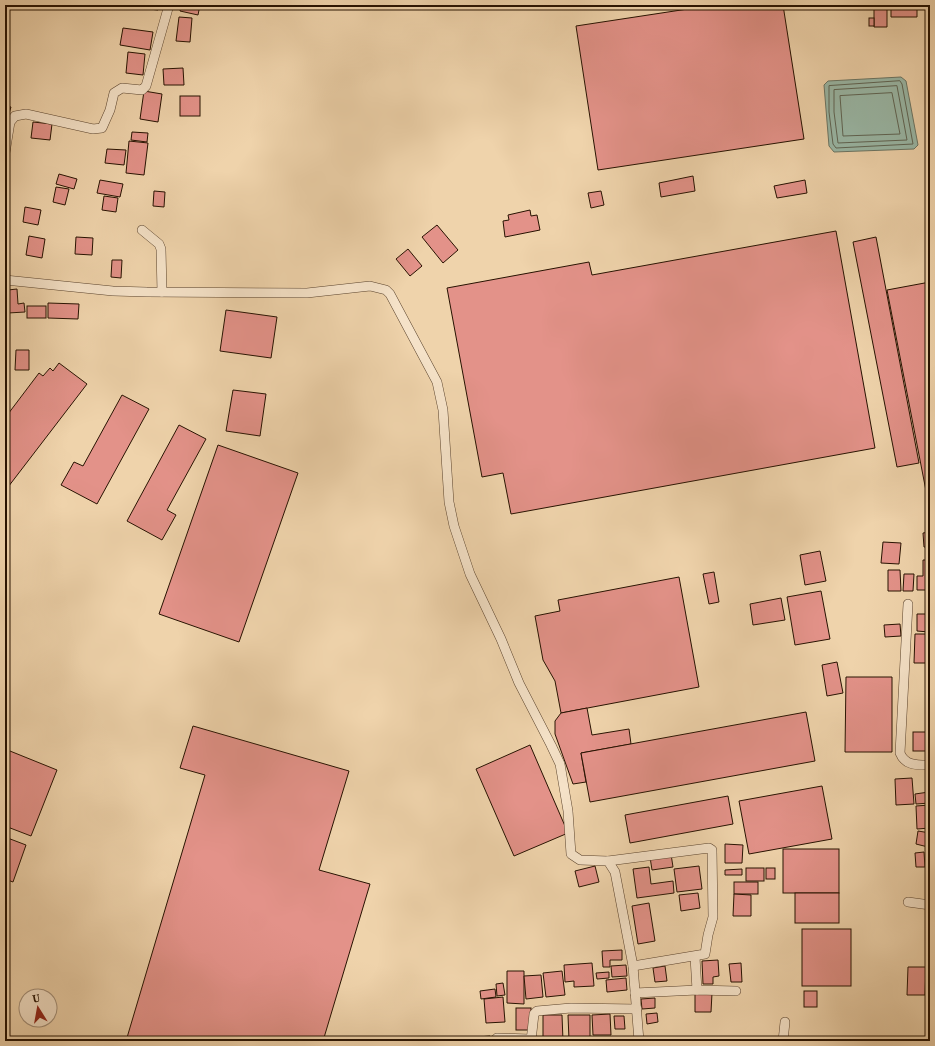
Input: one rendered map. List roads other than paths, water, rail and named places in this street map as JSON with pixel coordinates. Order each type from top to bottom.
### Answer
[{"type":"street","points":[[5,152],[10,122],[15,116],[26,114],[93,130],[102,128],[110,110],[114,93],[122,88],[142,90],[146,86],[169,5]]},
{"type":"street","points":[[142,230],[159,244],[161,249],[162,292]]},
{"type":"street","points":[[5,280],[113,291],[162,292],[307,293],[370,286],[386,290],[390,294],[437,382],[443,410],[449,502],[456,533],[470,574],[501,639],[519,683],[558,759],[562,772],[568,811],[571,854],[580,860],[608,861],[710,848],[714,917],[708,935],[706,953],[703,956],[633,966]]},
{"type":"street","points":[[908,604],[900,753],[902,758],[909,763],[930,766]]},
{"type":"street","points":[[608,861],[615,872],[633,966],[639,1041]]},
{"type":"street","points":[[908,902],[930,905]]},
{"type":"street","points":[[695,957],[697,990]]},
{"type":"street","points":[[635,993],[697,990],[736,991]]},
{"type":"street","points":[[494,1041],[497,1038],[532,1039],[534,1014],[537,1011],[571,1008],[637,1008]]},
{"type":"street","points":[[783,1041],[785,1022]]},
{"type":"water","points":[[901,77],[906,81],[918,145],[914,149],[834,152],[829,146],[824,85],[828,81]]}]
